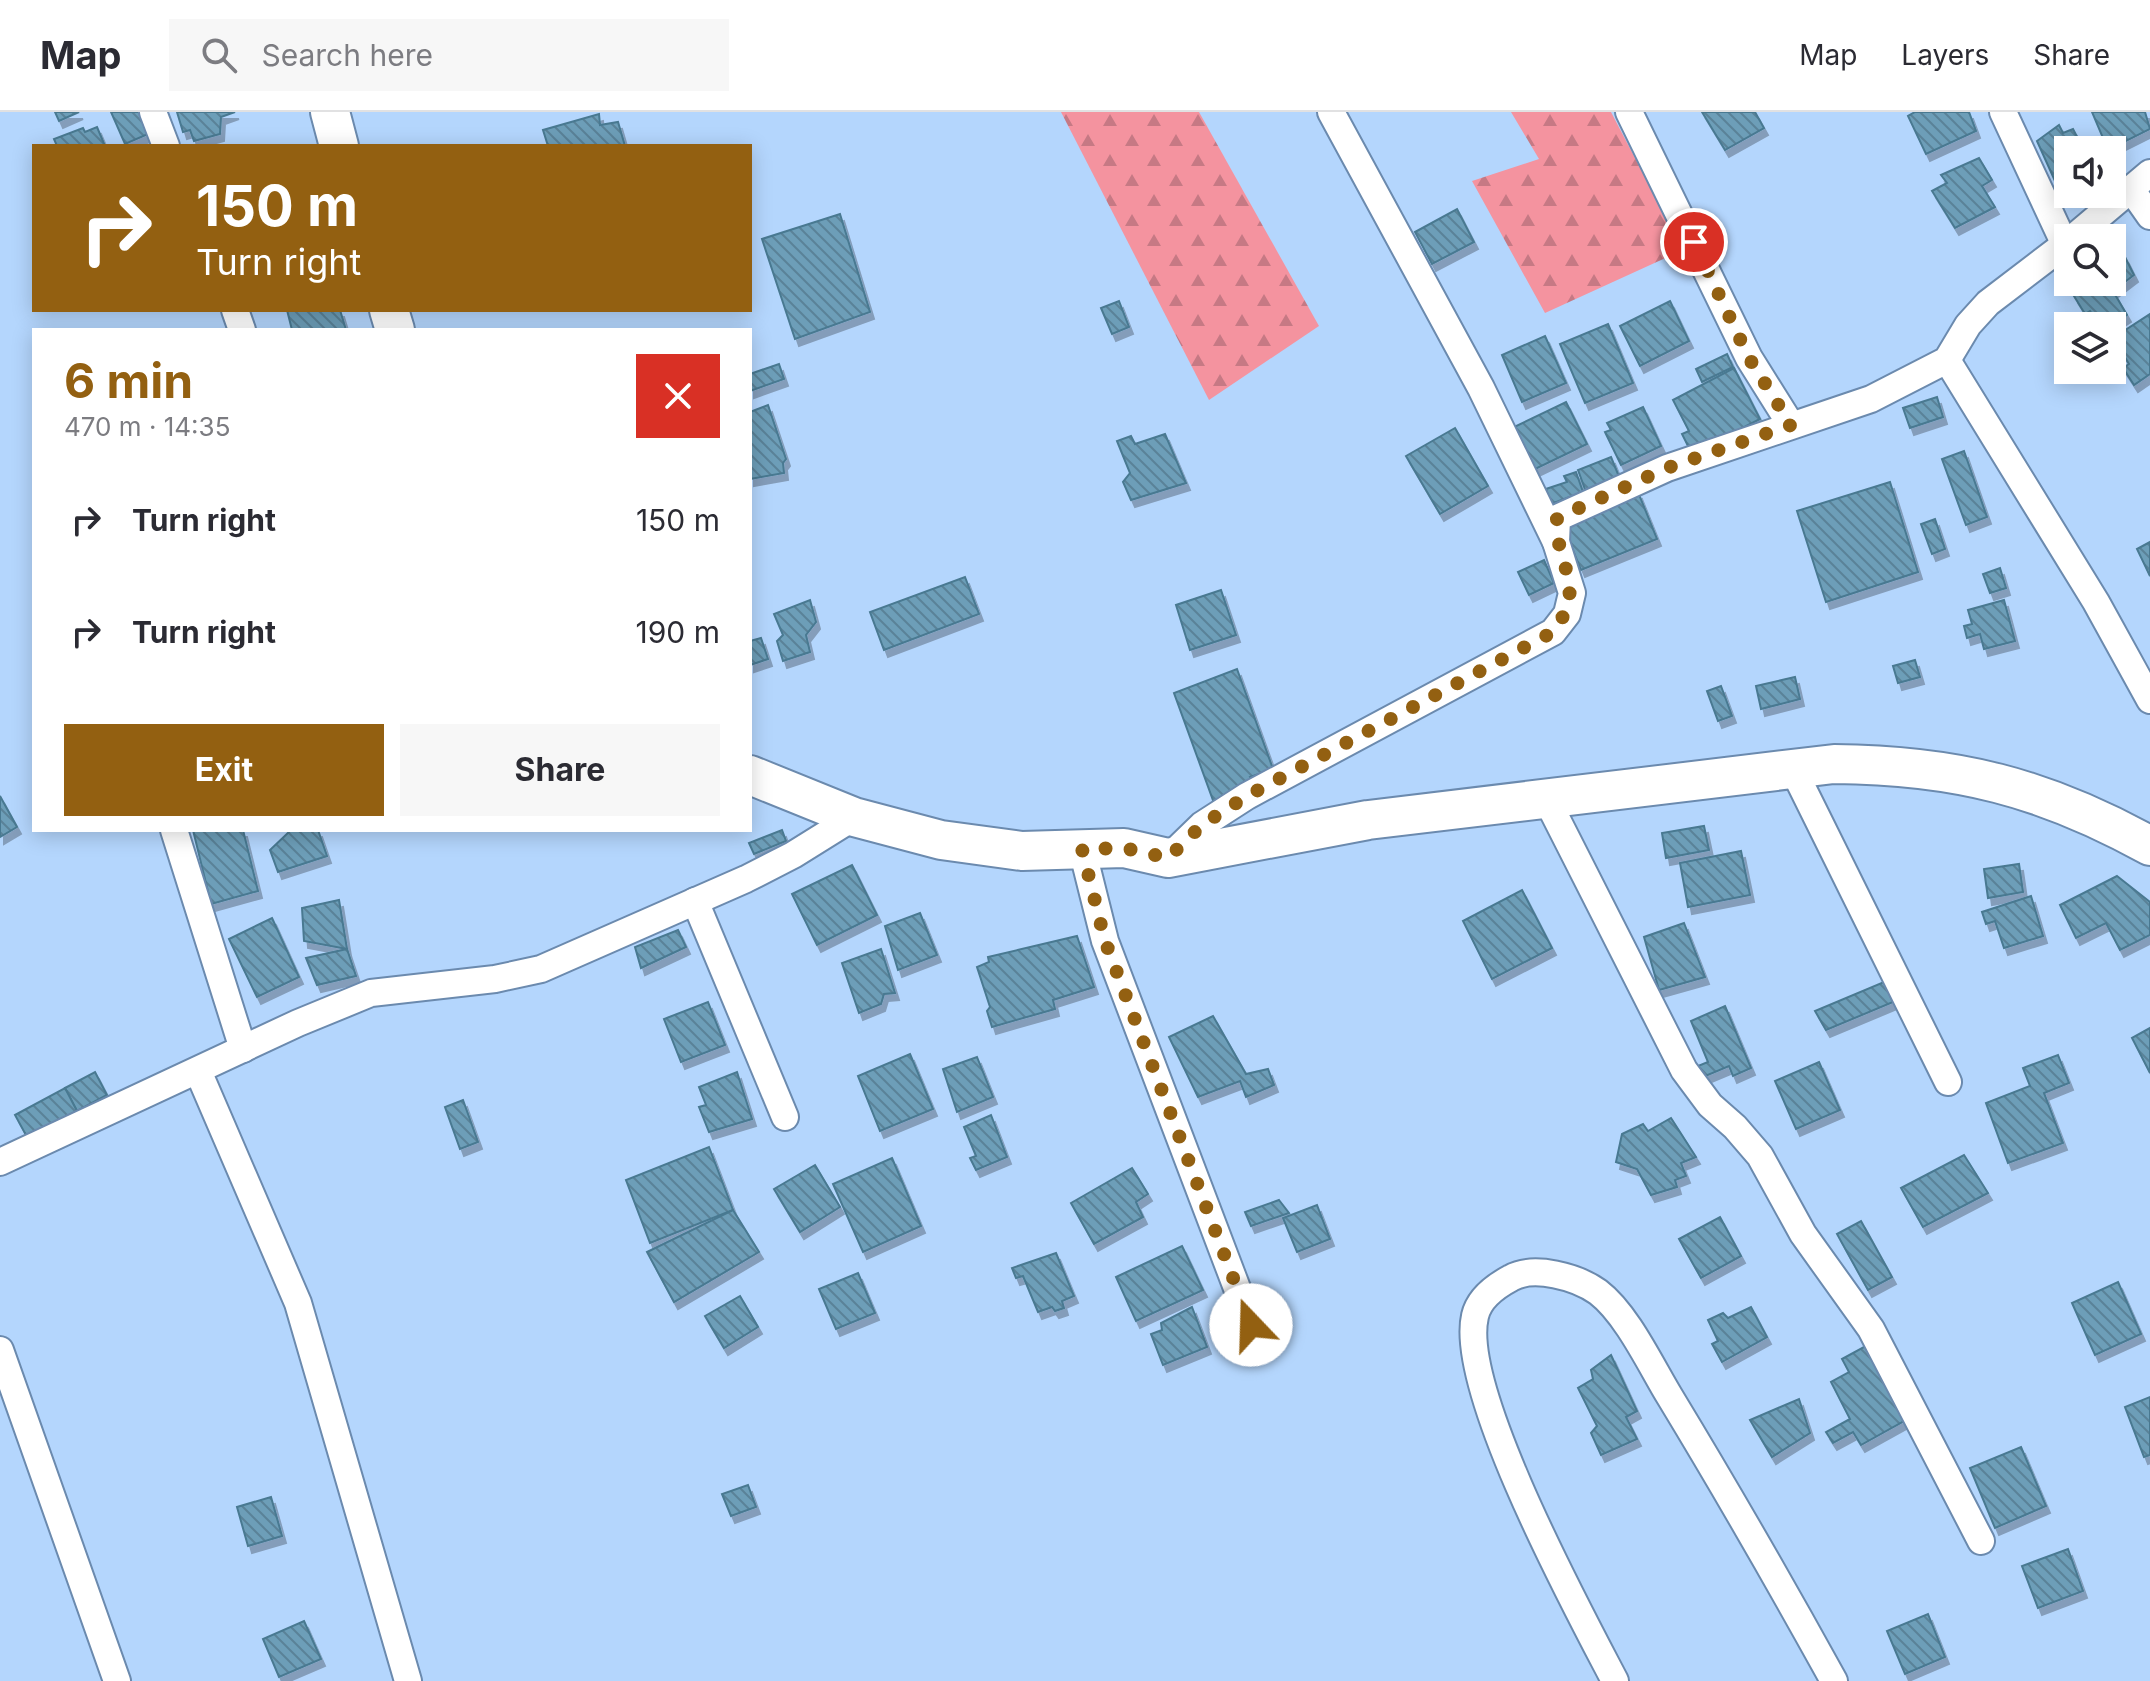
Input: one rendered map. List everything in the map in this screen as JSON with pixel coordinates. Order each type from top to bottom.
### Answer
[{"type":"main road","points":[[330,112],[338,144]]},
{"type":"main road","points":[[752,776],[854,817],[968,843],[1022,851],[1124,848],[1168,858],[1368,820],[1834,764],[1901,764],[1963,774],[2037,793],[2085,812],[2150,846]]},
{"type":"street","points":[[153,112],[165,144]]},
{"type":"street","points":[[1168,858],[1202,825],[1247,796],[1553,632],[1567,614],[1572,593],[1556,542],[1481,388],[1331,112]]},
{"type":"street","points":[[1629,112],[1749,358],[1791,425]]},
{"type":"street","points":[[2003,112],[2060,224]]},
{"type":"street","points":[[2090,224],[2140,181],[2150,216]]},
{"type":"street","points":[[1556,542],[1557,518],[1667,468],[1871,399],[1947,360],[1968,325],[1988,303],[2054,253]]},
{"type":"street","points":[[1947,360],[2096,602],[2150,700]]},
{"type":"street","points":[[1793,769],[1948,1082]]},
{"type":"street","points":[[1546,798],[1684,1070],[1710,1105],[1735,1127],[1760,1156],[1803,1234],[1871,1329],[1981,1541]]},
{"type":"street","points":[[0,1162],[371,993],[495,979],[541,969],[793,855],[854,817]]},
{"type":"street","points":[[175,832],[243,1049]]},
{"type":"street","points":[[1082,849],[1105,941],[1251,1325]]},
{"type":"street","points":[[695,901],[785,1117]]},
{"type":"street","points":[[198,1071],[298,1303],[408,1681]]},
{"type":"street","points":[[1615,1681],[1550,1556],[1494,1422],[1473,1344],[1475,1314],[1492,1289],[1520,1273],[1555,1274],[1597,1292],[1627,1328],[1753,1535],[1834,1681]]},
{"type":"street","points":[[0,1350],[117,1681]]},
{"type":"green space","points":[[1061,112],[1199,112],[1319,326],[1209,400]]},
{"type":"green space","points":[[1511,112],[1611,112],[1683,250],[1545,313],[1472,181],[1539,159]]},
{"type":"building","points":[[55,112],[79,112],[59,121]]},
{"type":"building","points":[[111,112],[147,112],[155,131],[125,144]]},
{"type":"building","points":[[177,112],[235,112],[221,117],[220,134],[194,141],[190,130],[183,132]]},
{"type":"building","points":[[1702,112],[1755,112],[1764,128],[1725,150]]},
{"type":"building","points":[[1915,112],[1969,112],[1976,131],[1926,154],[1908,116]]},
{"type":"building","points":[[2092,112],[2145,112],[2150,129],[2126,141],[2126,136],[2102,136]]},
{"type":"building","points":[[599,114],[600,125],[618,122],[624,144],[547,144],[543,130]]},
{"type":"building","points":[[2059,125],[2063,133],[2073,129],[2077,136],[2054,136],[2054,179],[2037,141]]},
{"type":"building","points":[[97,127],[104,144],[56,144],[54,139],[83,128],[85,132]]},
{"type":"building","points":[[1979,158],[1992,180],[1982,186],[1995,207],[1955,228],[1932,191],[1947,183],[1941,175]]},
{"type":"building","points":[[1457,209],[1474,242],[1432,264],[1415,232]]},
{"type":"building","points":[[840,214],[870,312],[795,339],[762,239]]},
{"type":"building","points":[[2126,259],[2134,275],[2126,281]]},
{"type":"building","points":[[2074,296],[2116,296],[2125,312],[2090,311],[2084,312]]},
{"type":"building","points":[[1119,301],[1129,327],[1112,334],[1101,308]]},
{"type":"building","points":[[1670,301],[1689,341],[1640,366],[1620,326]]},
{"type":"building","points":[[288,312],[341,312],[345,328],[292,328]]},
{"type":"building","points":[[2150,314],[2150,374],[2134,385],[2126,373],[2129,364],[2126,359],[2126,330]]},
{"type":"building","points":[[1608,324],[1633,383],[1585,403],[1560,344]]},
{"type":"building","points":[[1545,336],[1566,383],[1522,402],[1502,355]]},
{"type":"building","points":[[1727,354],[1733,367],[1702,382],[1696,369]]},
{"type":"building","points":[[779,364],[784,379],[752,390],[752,373]]},
{"type":"building","points":[[1734,368],[1760,419],[1692,454],[1682,434],[1689,431],[1673,400]]},
{"type":"building","points":[[1937,397],[1943,417],[1910,428],[1903,408]]},
{"type":"building","points":[[1566,402],[1587,444],[1531,471],[1510,429]]},
{"type":"building","points":[[768,405],[786,459],[783,463],[784,473],[752,479],[752,411]]},
{"type":"building","points":[[1643,407],[1661,446],[1621,465],[1605,432],[1611,430],[1607,423]]},
{"type":"building","points":[[1455,428],[1488,486],[1440,514],[1406,456]]},
{"type":"building","points":[[1165,434],[1186,483],[1131,500],[1123,482],[1130,473],[1117,441],[1131,436],[1135,444]]},
{"type":"building","points":[[1964,451],[1987,517],[1966,525],[1942,459]]},
{"type":"building","points":[[1611,457],[1620,479],[1586,492],[1578,470]]},
{"type":"building","points":[[1576,472],[1583,492],[1551,504],[1546,489],[1567,482],[1564,476]]},
{"type":"building","points":[[1890,482],[1918,572],[1826,602],[1797,511]]},
{"type":"building","points":[[1638,492],[1657,539],[1581,570],[1562,523]]},
{"type":"building","points":[[1935,519],[1945,549],[1932,554],[1921,524]]},
{"type":"building","points":[[2150,542],[2150,576],[2137,549]]},
{"type":"building","points":[[1544,560],[1554,583],[1529,595],[1518,572]]},
{"type":"building","points":[[2000,568],[2006,588],[1990,593],[1983,574]]},
{"type":"building","points":[[965,577],[979,614],[884,650],[870,612]]},
{"type":"building","points":[[1221,590],[1236,635],[1190,650],[1176,605]]},
{"type":"building","points":[[810,600],[816,622],[806,635],[810,652],[783,661],[777,641],[783,635],[774,614]]},
{"type":"building","points":[[2004,600],[2015,641],[1984,649],[1980,634],[1967,638],[1964,626],[1972,624],[1968,610]]},
{"type":"building","points":[[761,638],[768,659],[752,664],[752,640]]},
{"type":"building","points":[[1915,660],[1920,677],[1898,683],[1893,666]]},
{"type":"building","points":[[1237,669],[1273,769],[1250,777],[1253,783],[1214,803],[1174,693]]},
{"type":"building","points":[[1795,677],[1800,699],[1761,709],[1756,686]]},
{"type":"building","points":[[1721,686],[1732,716],[1718,721],[1707,691]]},
{"type":"building","points":[[0,796],[17,827],[0,837]]},
{"type":"building","points":[[1704,826],[1709,850],[1666,858],[1662,833]]},
{"type":"building","points":[[782,830],[786,841],[754,854],[749,843]]},
{"type":"building","points":[[193,832],[243,832],[258,891],[211,904]]},
{"type":"building","points":[[289,832],[319,832],[327,856],[278,872],[270,850]]},
{"type":"building","points":[[1741,851],[1750,895],[1688,907],[1680,863]]},
{"type":"building","points":[[2019,864],[2023,892],[1988,898],[1984,869]]},
{"type":"building","points":[[852,865],[877,915],[817,945],[792,894]]},
{"type":"building","points":[[2117,876],[2150,902],[2150,935],[2120,950],[2106,923],[2076,938],[2060,905]]},
{"type":"building","points":[[1522,890],[1552,948],[1492,979],[1463,921]]},
{"type":"building","points":[[2031,896],[2043,936],[2004,948],[1995,921],[1986,924],[1982,912]]},
{"type":"building","points":[[339,900],[347,949],[304,941],[302,908]]},
{"type":"building","points":[[920,913],[937,955],[898,970],[885,926]]},
{"type":"building","points":[[272,918],[299,977],[257,997],[229,939]]},
{"type":"building","points":[[1684,923],[1705,977],[1659,990],[1644,937]]},
{"type":"building","points":[[678,930],[686,947],[641,968],[635,947]]},
{"type":"building","points":[[1077,936],[1094,987],[1053,1000],[1055,1009],[992,1027],[987,1011],[990,1007],[977,967],[989,962],[988,957]]},
{"type":"building","points":[[347,949],[356,976],[317,985],[306,958]]},
{"type":"building","points":[[881,949],[895,993],[884,994],[881,1004],[859,1013],[842,963]]},
{"type":"building","points":[[1884,982],[1893,1002],[1826,1030],[1815,1011]]},
{"type":"building","points":[[708,1002],[725,1045],[681,1062],[664,1019]]},
{"type":"building","points":[[1725,1006],[1751,1068],[1733,1076],[1729,1066],[1703,1077],[1698,1066],[1708,1062],[1691,1021]]},
{"type":"building","points":[[1213,1016],[1246,1074],[1268,1069],[1274,1085],[1246,1097],[1240,1081],[1198,1097],[1169,1037]]},
{"type":"building","points":[[2150,1028],[2150,1073],[2132,1038]]},
{"type":"building","points":[[910,1054],[933,1109],[880,1131],[858,1076]]},
{"type":"building","points":[[2058,1055],[2069,1083],[2044,1093],[2063,1143],[2008,1163],[1986,1103],[2030,1086],[2023,1068]]},
{"type":"building","points":[[977,1057],[993,1097],[957,1112],[943,1069]]},
{"type":"building","points":[[1819,1062],[1840,1110],[1796,1129],[1775,1081]]},
{"type":"building","points":[[95,1072],[107,1095],[77,1111],[65,1088]]},
{"type":"building","points":[[737,1072],[752,1119],[709,1132],[699,1107],[706,1105],[699,1087]]},
{"type":"building","points":[[65,1088],[77,1111],[27,1137],[15,1115]]},
{"type":"building","points":[[463,1100],[478,1142],[460,1149],[445,1107]]},
{"type":"building","points":[[991,1115],[1007,1157],[976,1170],[970,1158],[976,1156],[964,1127]]},
{"type":"building","points":[[1671,1118],[1696,1157],[1681,1163],[1686,1176],[1675,1180],[1677,1187],[1651,1195],[1637,1169],[1616,1162],[1622,1134],[1643,1124],[1648,1131]]},
{"type":"building","points":[[709,1147],[733,1210],[650,1243],[626,1180]]},
{"type":"building","points":[[1964,1155],[1988,1193],[1923,1227],[1901,1188]]},
{"type":"building","points":[[892,1158],[921,1226],[863,1252],[833,1184]]},
{"type":"building","points":[[815,1165],[840,1207],[800,1232],[774,1189]]},
{"type":"building","points":[[1132,1168],[1148,1194],[1136,1202],[1143,1217],[1094,1244],[1071,1203]]},
{"type":"building","points":[[1279,1200],[1289,1213],[1251,1226],[1245,1212]]},
{"type":"building","points":[[1317,1205],[1330,1239],[1297,1252],[1283,1218]]},
{"type":"building","points":[[733,1210],[759,1252],[674,1302],[647,1252]]},
{"type":"building","points":[[1720,1217],[1741,1256],[1701,1278],[1679,1239]]},
{"type":"building","points":[[1861,1221],[1892,1277],[1868,1290],[1837,1234]]},
{"type":"building","points":[[1182,1246],[1203,1290],[1136,1321],[1116,1277]]},
{"type":"building","points":[[1056,1253],[1074,1296],[1062,1301],[1064,1308],[1055,1311],[1052,1307],[1038,1312],[1023,1276],[1016,1278],[1012,1268]]},
{"type":"building","points":[[858,1273],[875,1313],[836,1329],[819,1289]]},
{"type":"building","points":[[2118,1282],[2141,1334],[2095,1355],[2072,1303]]},
{"type":"building","points":[[740,1296],[758,1327],[724,1348],[705,1316]]},
{"type":"building","points":[[1192,1307],[1207,1347],[1163,1365],[1151,1334],[1162,1330],[1161,1323]]},
{"type":"building","points":[[1751,1307],[1767,1337],[1722,1362],[1712,1344],[1718,1341],[1708,1320],[1723,1313],[1728,1318]]},
{"type":"building","points":[[1873,1342],[1885,1364],[1876,1368],[1904,1421],[1861,1445],[1853,1432],[1833,1443],[1826,1432],[1850,1419],[1831,1382],[1849,1372],[1842,1359]]},
{"type":"building","points":[[1611,1355],[1637,1411],[1626,1417],[1637,1439],[1601,1455],[1591,1433],[1597,1426],[1578,1388],[1593,1379],[1591,1370]]},
{"type":"building","points":[[2150,1397],[2150,1455],[2144,1457],[2125,1407]]},
{"type":"building","points":[[1799,1399],[1810,1433],[1772,1457],[1750,1420]]},
{"type":"building","points":[[2021,1447],[2046,1506],[1995,1528],[1970,1468]]},
{"type":"building","points":[[748,1485],[756,1507],[731,1516],[722,1494]]},
{"type":"building","points":[[271,1497],[282,1536],[248,1546],[237,1507]]},
{"type":"building","points":[[2068,1549],[2083,1591],[2038,1608],[2022,1566]]},
{"type":"building","points":[[1928,1614],[1945,1657],[1905,1674],[1887,1631]]},
{"type":"building","points":[[304,1621],[321,1659],[279,1677],[263,1639]]},
{"type":"route","points":[[1251,1325],[1105,941],[1082,849],[1124,848],[1168,858],[1202,825],[1247,796],[1553,632],[1567,614],[1572,593],[1556,542],[1557,518],[1667,468],[1791,425],[1749,358],[1694,242]]}]
